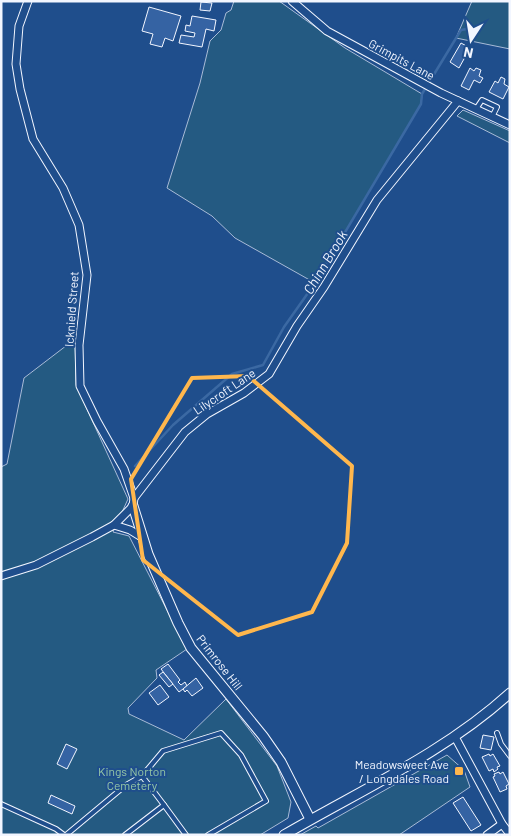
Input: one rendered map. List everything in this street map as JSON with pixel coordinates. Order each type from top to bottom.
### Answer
[{"type":"street","name":"Icknield Street","points":[[28,1],[19,26],[16,64],[20,89],[33,139],[63,188],[80,225],[86,267],[87,276],[79,344],[80,386],[96,421],[124,469],[133,502]]},
{"type":"street","name":"Grimpits Lane","points":[[292,1],[327,31],[378,60],[510,125]]},
{"type":"street","name":"Lilycroft Lane","points":[[133,502],[185,432],[207,414],[244,393],[269,374],[297,326],[324,287],[377,200],[458,101]]},
{"type":"street","points":[[1,576],[36,565],[114,525],[133,502]]},
{"type":"street","name":"Primrose Hill","points":[[133,502],[143,538],[178,623],[191,648],[263,736],[280,762],[310,819]]},
{"type":"street","points":[[114,525],[143,538]]},
{"type":"street","points":[[284,835],[455,737],[510,693]]},
{"type":"street","points":[[455,737],[502,824],[510,834]]},
{"type":"street","points":[[487,835],[502,824]]},
{"type":"lane","points":[[476,109],[482,100],[485,99],[497,106],[492,117]]},
{"type":"lane","points":[[1,804],[65,835],[126,785],[142,776],[163,751],[221,733],[242,755],[266,800],[208,835]]},
{"type":"lane","points":[[498,733],[501,744],[510,756]]},
{"type":"lane","points":[[142,776],[186,835]]},
{"type":"lane","points":[[125,835],[164,805]]},
{"type":"highlighted area","points":[[248,376],[352,466],[347,543],[312,612],[238,635],[143,560],[131,479],[192,378]]},
{"type":"green space","points":[[234,1],[279,1],[345,48],[422,94],[421,104],[315,283],[235,238],[212,216],[167,188],[200,83],[210,41],[221,30],[226,13],[231,10]]},
{"type":"green space","points":[[472,1],[510,1],[510,49],[456,38]]},
{"type":"green space","points":[[463,110],[510,131],[510,143],[457,116]]},
{"type":"green space","name":"Kings Norton Cemetery","points":[[75,339],[76,385],[128,499],[113,532],[129,536],[187,649],[156,670],[157,678],[128,708],[129,714],[184,740],[226,699],[277,766],[291,802],[288,818],[260,835],[1,835],[1,467],[7,464],[24,378]]},
{"type":"green space","points":[[447,755],[464,770],[470,787],[399,835],[300,835],[316,826],[318,828]]},
{"type":"building","points":[[201,2],[212,3],[210,11],[200,10]]},
{"type":"building","points":[[149,7],[181,16],[173,41],[165,38],[162,47],[150,44],[153,34],[142,31]]},
{"type":"building","points":[[192,16],[216,20],[214,31],[206,29],[202,47],[179,43],[181,35],[194,37],[195,33],[185,31],[186,25],[190,26]]},
{"type":"building","points":[[461,43],[470,48],[459,68],[450,62]]},
{"type":"building","points":[[470,68],[474,71],[476,68],[481,70],[479,76],[483,78],[480,83],[474,80],[469,90],[461,86]]},
{"type":"building","points":[[501,77],[505,79],[504,84],[509,87],[503,99],[489,92],[495,81],[498,83]]},
{"type":"building","points":[[168,664],[180,680],[178,682],[181,685],[185,682],[187,686],[179,692],[161,669]]},
{"type":"building","points":[[163,672],[173,684],[169,687],[159,675]]},
{"type":"building","points":[[196,678],[203,688],[192,696],[187,690],[185,692],[183,689]]},
{"type":"building","points":[[160,685],[169,697],[158,705],[149,693]]},
{"type":"building","points":[[483,735],[494,737],[491,750],[480,748]]},
{"type":"building","points":[[66,744],[77,749],[67,769],[57,764]]},
{"type":"building","points":[[489,754],[490,756],[493,754],[500,766],[494,772],[493,769],[489,771],[482,757]]},
{"type":"building","points":[[499,772],[500,774],[503,772],[509,784],[506,786],[507,789],[500,792],[493,777],[495,776],[494,774]]},
{"type":"building","points":[[51,795],[75,806],[72,814],[48,803]]},
{"type":"building","points":[[463,797],[481,825],[471,831],[453,803]]},
{"type":"waterway","name":"Chinn Brook","points":[[135,466],[173,425],[232,374],[263,365],[284,327],[315,283],[421,104],[422,94],[461,30],[478,27]]},
{"type":"place","name":"Meadowsweet Ave / Longdales Road","points":[[459,771]]}]
